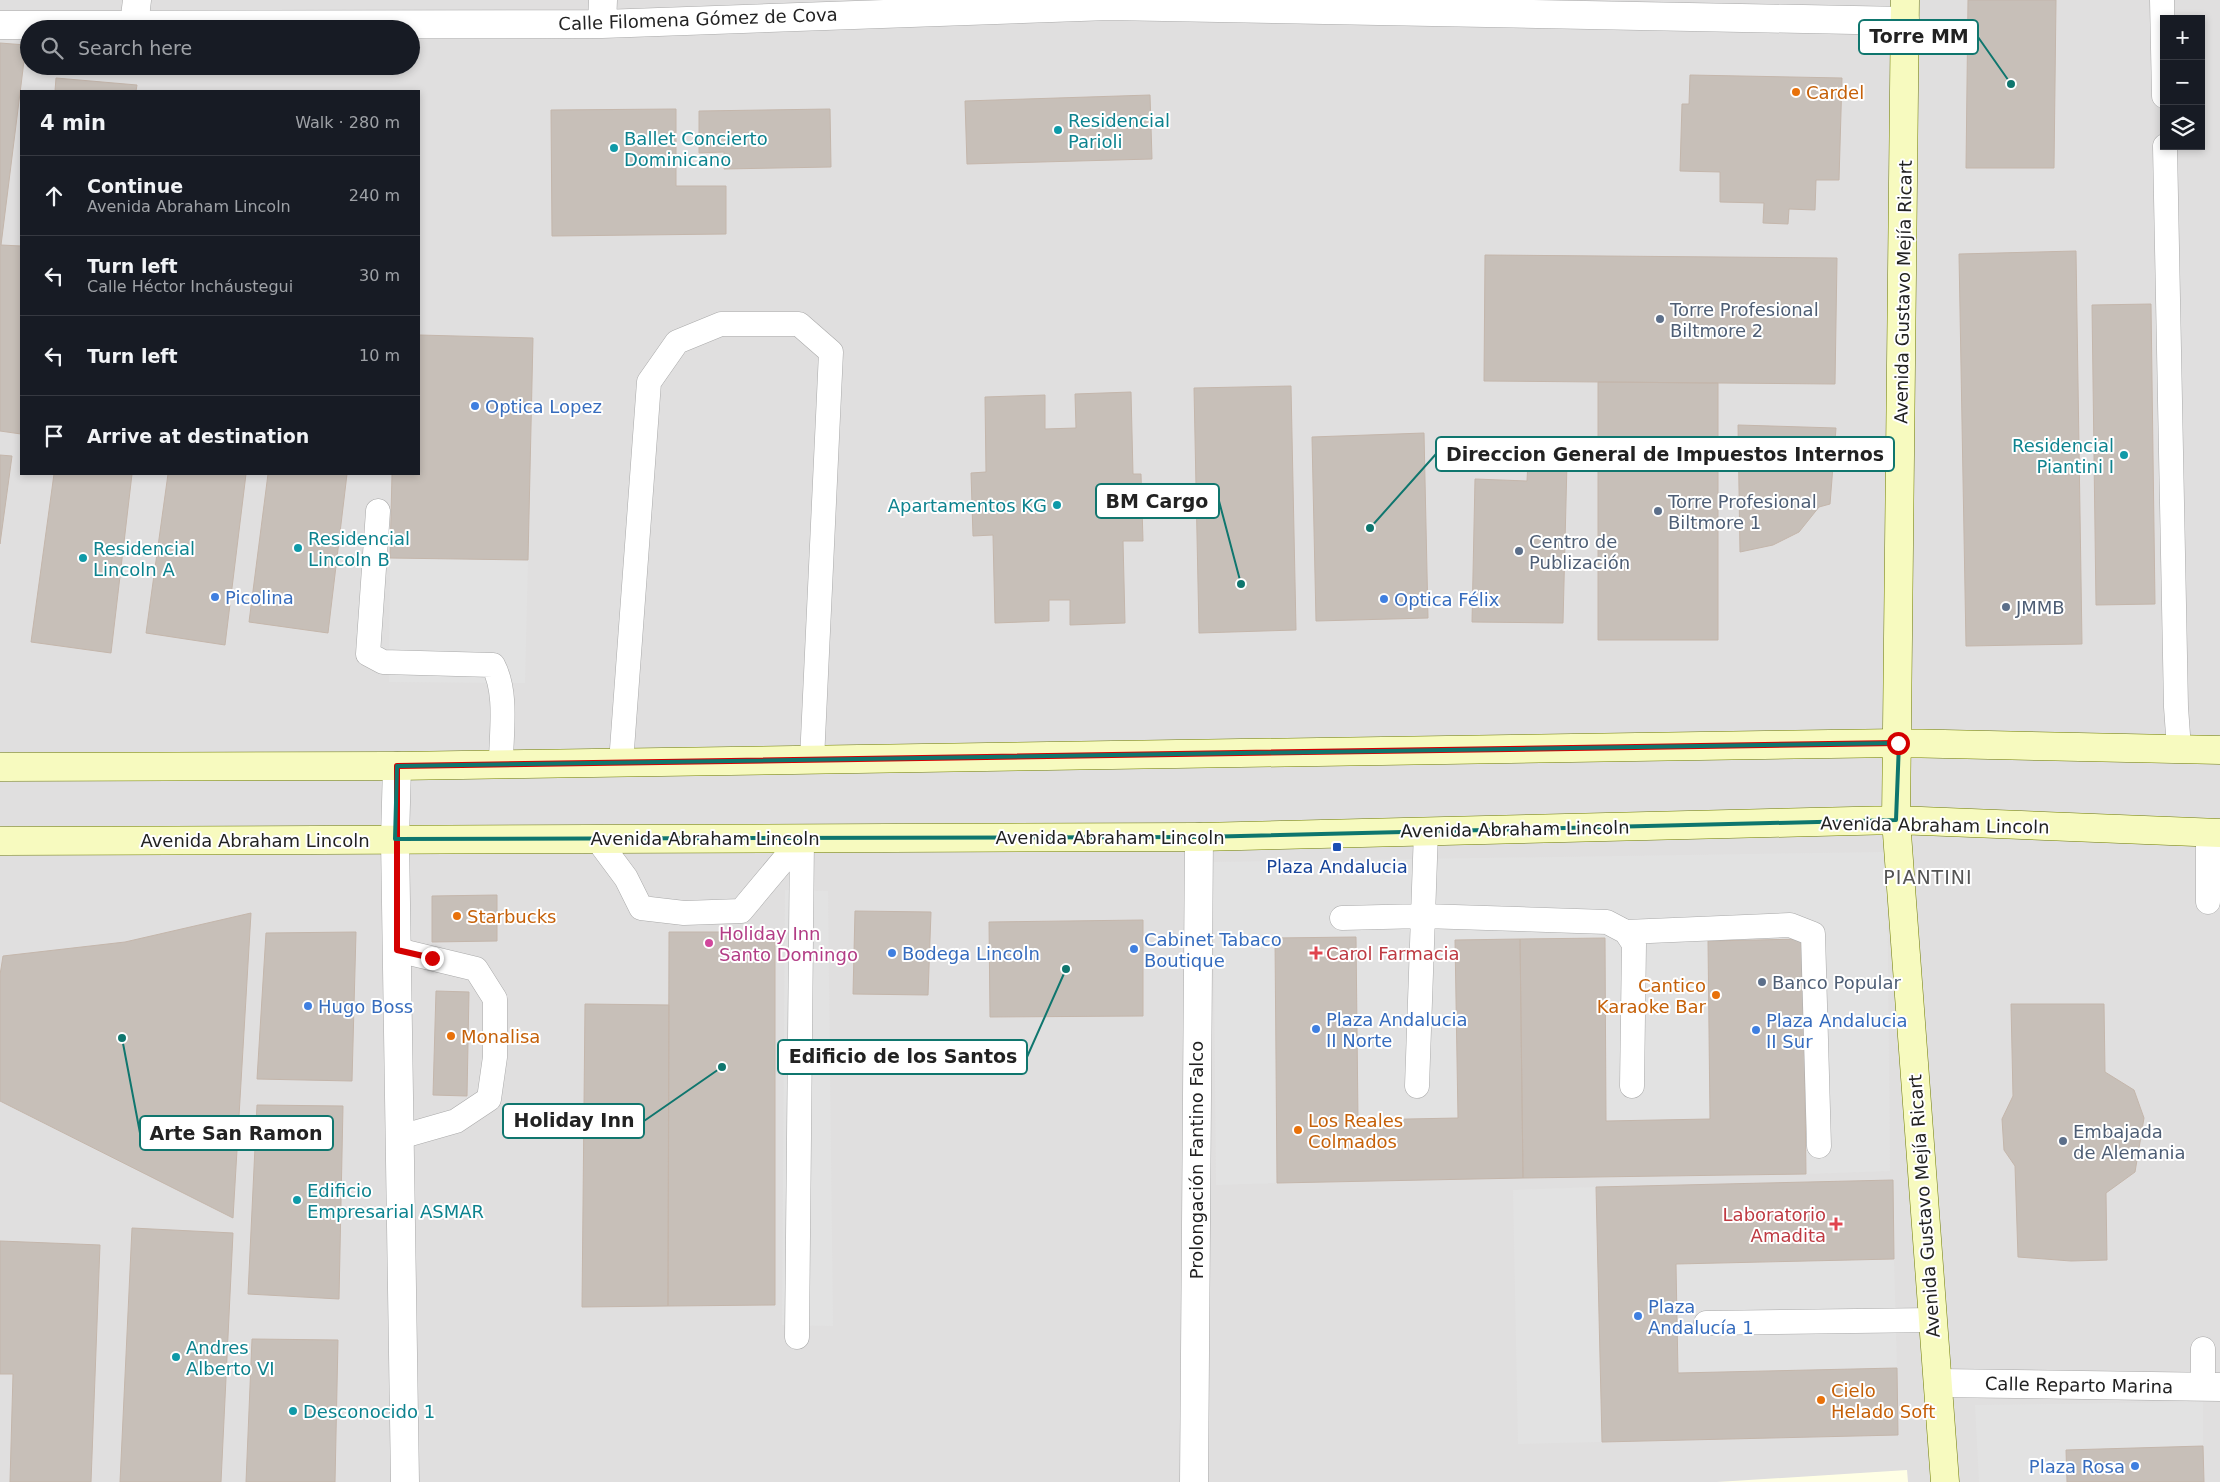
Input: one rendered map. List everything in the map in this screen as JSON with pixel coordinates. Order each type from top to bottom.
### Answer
[{"type":"main road","name":"Avenida Gustavo Mejía Ricart","points":[[1905,10],[1896,820],[1945,1482]]},
{"type":"main road","points":[[0,767],[397,766],[1898,743],[2220,750]]},
{"type":"main road","name":"Avenida Abraham Lincoln","points":[[0,841],[1199,837],[1896,820],[2214,833]]},
{"type":"street","name":"Calle Filomena Gómez de Cova","points":[[52,20],[135,12],[602,12],[1109,3],[1905,10]]},
{"type":"street","name":"Calle Filomena Gómez de Cova","points":[[0,25],[20,23]]},
{"type":"street","points":[[397,766],[397,950],[405,1482]]},
{"type":"street","name":"Prolongación Fantino Falco","points":[[1194,1482],[1199,837]]},
{"type":"street","name":"Calle Reparto Marina","points":[[1938,1383],[2211,1387]]},
{"type":"lane","points":[[2162,0],[2163,60]]},
{"type":"lane","points":[[2165,150],[2176,707],[2179,749]]},
{"type":"lane","points":[[621,763],[649,382],[677,342],[721,324],[799,324],[831,352],[812,760]]},
{"type":"lane","points":[[378,511],[368,654],[376,660],[384,662],[493,665],[499,676],[501,692],[501,764]]},
{"type":"lane","points":[[1417,1086],[1426,831]]},
{"type":"lane","points":[[2208,902],[2214,833]]},
{"type":"lane","points":[[597,839],[626,878],[641,908],[684,913],[741,911],[802,838]]},
{"type":"lane","points":[[797,1337],[802,838]]},
{"type":"lane","points":[[1342,918],[1423,916],[1607,922],[1626,932],[1634,944],[1632,1086]]},
{"type":"lane","points":[[1626,932],[1790,925],[1813,934],[1819,1146]]},
{"type":"lane","points":[[397,950],[476,969],[495,999],[495,1057],[489,1099],[456,1122],[400,1137]]},
{"type":"lane","points":[[1706,1323],[1933,1320]]},
{"type":"lane","points":[[2203,1348],[2211,1387]]},
{"type":"highlighted area","points":[[1899,743],[1896,820],[1199,837],[395,839],[397,766]]},
{"type":"shaded area","points":[[0,0],[2220,0],[2220,1482],[0,1482]]},
{"type":"shaded area","points":[[390,558],[528,560],[525,683],[389,682]]},
{"type":"shaded area","points":[[1887,852],[1890,1171],[1806,1174],[1803,939],[1708,941],[1710,1119],[1606,1121],[1605,938],[1456,940],[1458,1118],[1358,1120],[1356,937],[1276,938],[1277,1183],[1216,1185],[1213,862]]},
{"type":"shaded area","points":[[785,890],[828,891],[833,1326],[782,1325]]},
{"type":"shaded area","points":[[1596,1187],[1602,1442],[1518,1444],[1513,1190]]},
{"type":"shaded area","points":[[1894,1259],[1897,1368],[1678,1373],[1676,1264]]},
{"type":"shaded area","points":[[2203,1402],[2203,1446],[2066,1450],[2067,1482],[1979,1482],[1975,1405]]},
{"type":"shaded area","points":[[1907,1470],[1908,1482],[1717,1482]]},
{"type":"building","points":[[1968,0],[2056,0],[2054,168],[1966,168]]},
{"type":"building","points":[[0,43],[20,45],[20,75],[22,75],[1,245],[20,246],[20,434],[0,431]]},
{"type":"building","points":[[1690,75],[1842,78],[1839,180],[1816,180],[1815,210],[1789,209],[1788,224],[1763,223],[1764,203],[1720,202],[1720,172],[1680,171],[1682,104],[1689,104]]},
{"type":"building","points":[[56,78],[137,85],[136,90],[55,90]]},
{"type":"building","name":"Residencial Parioli","points":[[1150,95],[1152,159],[967,164],[965,101]]},
{"type":"building","name":"Ballet Concierto Dominicano","points":[[676,109],[676,186],[726,186],[726,234],[552,236],[551,110]]},
{"type":"building","points":[[830,109],[831,167],[724,169],[724,152],[699,153],[699,111]]},
{"type":"building","points":[[2076,251],[2082,644],[1966,646],[1959,254]]},
{"type":"building","name":"Torre Profesional Biltmore 2","points":[[1485,255],[1837,258],[1835,384],[1484,381]]},
{"type":"building","name":"Residencial Piantini I","points":[[2151,304],[2155,604],[2096,605],[2092,305]]},
{"type":"building","name":"Optica Lopez","points":[[420,335],[533,338],[528,560],[390,558],[392,475],[420,475]]},
{"type":"building","name":"Torre Profesional Biltmore 1","points":[[1598,382],[1718,383],[1718,640],[1598,640]]},
{"type":"building","points":[[1291,386],[1296,630],[1199,633],[1194,388]]},
{"type":"building","name":"Apartamentos KG","points":[[1131,392],[1133,474],[1141,474],[1143,541],[1123,541],[1125,623],[1070,625],[1070,600],[1049,600],[1049,621],[995,623],[993,535],[973,536],[971,473],[986,472],[985,397],[1045,395],[1045,429],[1076,428],[1075,394]]},
{"type":"building","points":[[1738,425],[1836,428],[1830,504],[1819,507],[1799,532],[1773,545],[1740,552]]},
{"type":"building","points":[[1424,433],[1428,618],[1316,621],[1312,437]]},
{"type":"building","points":[[0,455],[12,456],[0,544]]},
{"type":"building","name":"Centro de Publización","points":[[1528,461],[1567,462],[1563,623],[1472,622],[1475,479],[1527,481]]},
{"type":"building","name":"Residencial Lincoln A","points":[[54,475],[132,475],[111,653],[31,642]]},
{"type":"building","name":"Residencial Lincoln A","points":[[168,475],[246,475],[225,645],[146,633]]},
{"type":"building","name":"Residencial Lincoln B","points":[[268,475],[347,475],[328,633],[249,622]]},
{"type":"building","points":[[497,895],[497,941],[432,942],[432,896]]},
{"type":"building","name":"Bodega Lincoln","points":[[855,911],[931,912],[928,995],[853,994]]},
{"type":"building","points":[[251,913],[233,1218],[0,1101],[0,975],[3,956],[125,942]]},
{"type":"building","points":[[1143,920],[1143,1016],[990,1017],[989,922]]},
{"type":"building","name":"Hugo Boss","points":[[356,932],[352,1081],[257,1079],[266,933]]},
{"type":"building","points":[[669,932],[775,932],[775,1305],[668,1306]]},
{"type":"building","name":"Plaza Andalucia II Norte","points":[[1356,937],[1358,1120],[1458,1118],[1455,940],[1520,939],[1523,1178],[1277,1183],[1275,938]]},
{"type":"building","name":"Plaza Andalucia II Sur","points":[[1605,938],[1606,1121],[1710,1119],[1708,941],[1803,939],[1806,1174],[1523,1178],[1520,939]]},
{"type":"building","points":[[436,991],[469,992],[467,1096],[433,1095]]},
{"type":"building","points":[[585,1004],[669,1005],[668,1306],[582,1307]]},
{"type":"building","points":[[2011,1004],[2104,1004],[2105,1072],[2134,1090],[2144,1118],[2135,1172],[2106,1193],[2107,1260],[2071,1261],[2018,1257],[2015,1166],[2004,1150],[2002,1119],[2013,1096]]},
{"type":"building","name":"Edificio Empresarial ASMAR","points":[[257,1105],[343,1106],[339,1299],[248,1294]]},
{"type":"building","name":"Plaza Andalucía 1","points":[[1893,1180],[1894,1259],[1676,1264],[1678,1373],[1897,1368],[1898,1435],[1602,1442],[1596,1187]]},
{"type":"building","name":"Andres Alberto VI","points":[[132,1228],[233,1233],[221,1482],[120,1482]]},
{"type":"building","points":[[0,1241],[100,1245],[91,1482],[10,1482],[13,1374],[0,1374]]},
{"type":"building","name":"Desconocido 1","points":[[252,1339],[338,1340],[335,1482],[246,1482]]},
{"type":"building","name":"Plaza Rosa","points":[[2203,1446],[2204,1482],[2067,1482],[2066,1450]]},
{"type":"place","name":"Torre MM","points":[[2011,84]]},
{"type":"place","name":"Cardel","points":[[1796,92]]},
{"type":"place","name":"Residencial Parioli","points":[[1058,130]]},
{"type":"place","name":"Ballet Concierto Dominicano","points":[[614,148]]},
{"type":"place","name":"Torre Profesional Biltmore 2","points":[[1660,319]]},
{"type":"place","name":"Optica Lopez","points":[[475,406]]},
{"type":"place","name":"Residencial Piantini I","points":[[2124,455]]},
{"type":"place","name":"Apartamentos KG","points":[[1057,505]]},
{"type":"place","name":"Torre Profesional Biltmore 1","points":[[1658,511]]},
{"type":"place","name":"Direccion General de Impuestos Internos","points":[[1370,528]]},
{"type":"place","name":"Residencial Lincoln B","points":[[298,548]]},
{"type":"place","name":"Centro de Publización","points":[[1519,551]]},
{"type":"place","name":"Residencial Lincoln A","points":[[83,558]]},
{"type":"place","name":"BM Cargo","points":[[1241,584]]},
{"type":"place","name":"Picolina","points":[[215,597]]},
{"type":"place","name":"Optica Félix","points":[[1384,599]]},
{"type":"place","name":"JMMB","points":[[2006,607]]},
{"type":"place","name":"Plaza Andalucia","points":[[1337,847]]},
{"type":"place","name":"Starbucks","points":[[457,916]]},
{"type":"place","name":"Holiday Inn Santo Domingo","points":[[709,943]]},
{"type":"place","name":"Cabinet Tabaco Boutique","points":[[1134,949]]},
{"type":"place","name":"Bodega Lincoln","points":[[892,953]]},
{"type":"place","name":"Carol Farmacia","points":[[1316,953]]},
{"type":"place","name":"Edificio de los Santos","points":[[1066,969]]},
{"type":"place","name":"Banco Popular","points":[[1762,982]]},
{"type":"place","name":"Cantico Karaoke Bar","points":[[1716,995]]},
{"type":"place","name":"Hugo Boss","points":[[308,1006]]},
{"type":"place","name":"Plaza Andalucia II Norte","points":[[1316,1029]]},
{"type":"place","name":"Plaza Andalucia II Sur","points":[[1756,1030]]},
{"type":"place","name":"Monalisa","points":[[451,1036]]},
{"type":"place","name":"Arte San Ramon","points":[[122,1038]]},
{"type":"place","name":"Holiday Inn","points":[[722,1067]]},
{"type":"place","name":"Los Reales Colmados","points":[[1298,1130]]},
{"type":"place","name":"Embajada de Alemania","points":[[2063,1141]]},
{"type":"place","name":"Edificio Empresarial ASMAR","points":[[297,1200]]},
{"type":"place","name":"Laboratorio Amadita","points":[[1836,1224]]},
{"type":"place","name":"Plaza Andalucía 1","points":[[1638,1316]]},
{"type":"place","name":"Andres Alberto VI","points":[[176,1357]]},
{"type":"place","name":"Cielo Helado Soft","points":[[1821,1400]]},
{"type":"place","name":"Desconocido 1","points":[[293,1411]]},
{"type":"place","name":"Plaza Rosa","points":[[2135,1466]]},
{"type":"district","name":"PIANTINI","points":[[1928,877]]},
{"type":"route","points":[[432,958],[397,950],[397,766],[1898,743]]}]
